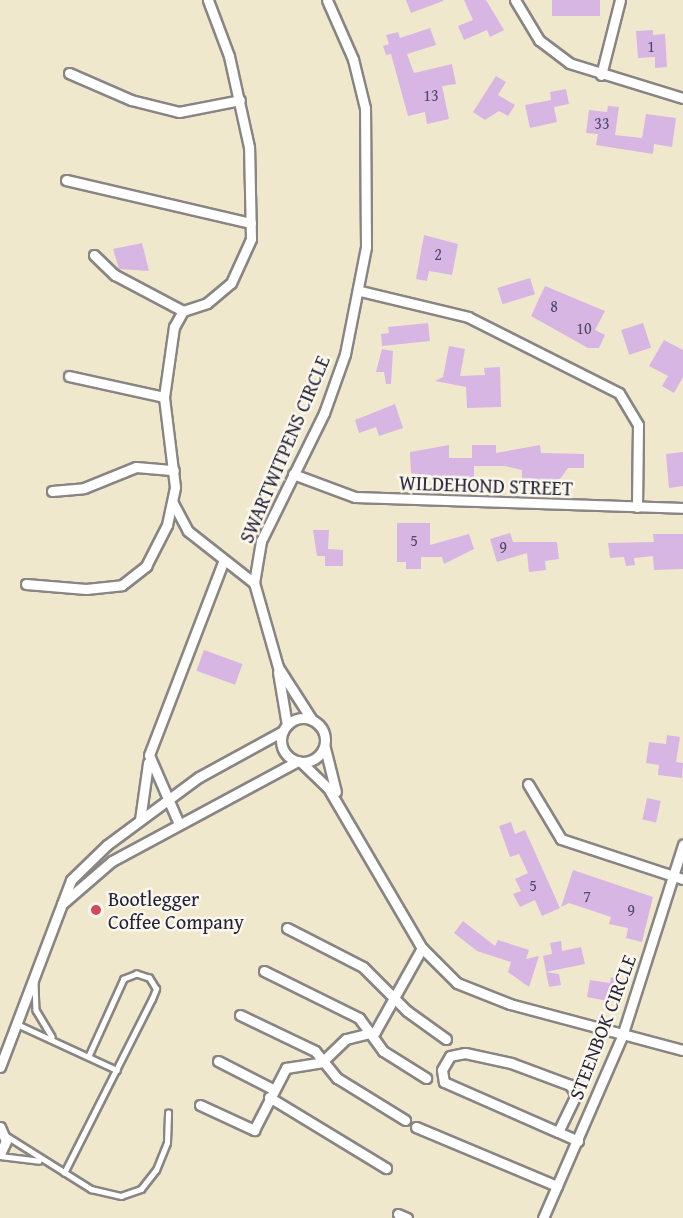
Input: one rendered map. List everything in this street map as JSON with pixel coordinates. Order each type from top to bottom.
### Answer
[{"type":"street","points":[[26,584],[86,589],[135,578],[156,548],[173,503],[174,470],[164,397],[174,327],[183,311],[207,303],[231,283],[251,239],[253,176],[240,100],[208,0]]},
{"type":"street","name":"SWARTWITPENS CIRCLE","points":[[285,728],[278,667],[254,584],[261,541],[331,394],[360,291],[369,192],[365,108],[353,58],[327,0]]},
{"type":"street","points":[[515,0],[552,52],[602,75],[683,98]]},
{"type":"street","points":[[602,75],[620,0]]},
{"type":"street","points":[[69,73],[131,99],[179,112],[240,100]]},
{"type":"street","points":[[66,180],[251,223]]},
{"type":"street","points":[[94,255],[115,276],[183,311]]},
{"type":"street","points":[[360,291],[468,317],[619,393],[638,425],[637,507]]},
{"type":"street","points":[[69,376],[164,397]]},
{"type":"street","points":[[52,491],[84,488],[136,468],[174,470]]},
{"type":"street","name":"WILDEHOND STREET","points":[[293,474],[355,497],[683,508]]},
{"type":"street","points":[[173,503],[189,531],[254,584]]},
{"type":"street","points":[[140,820],[149,755],[224,560]]},
{"type":"street","name":"SWARTWITPENS CIRCLE","points":[[278,667],[312,720]]},
{"type":"street","points":[[0,1067],[59,908],[85,864],[166,801],[299,718],[312,720],[322,729],[327,771],[346,817]]},
{"type":"street","points":[[285,728],[285,752],[300,761],[328,788],[422,948],[470,990],[622,1036],[683,1050]]},
{"type":"street","points":[[59,908],[92,874],[179,824],[300,761],[314,759],[325,743]]},
{"type":"street","points":[[149,755],[166,801],[179,824]]},
{"type":"street","points":[[528,784],[561,839],[678,878]]},
{"type":"street","name":"STEENBOK CIRCLE","points":[[543,1218],[622,1036],[678,878],[683,845]]},
{"type":"street","points":[[287,928],[363,967],[394,997],[446,1039]]},
{"type":"street","points":[[200,1105],[254,1130],[271,1093],[293,1064],[325,1060],[346,1039],[371,1034],[422,948]]},
{"type":"street","points":[[264,971],[359,1018],[383,1051],[426,1078]]},
{"type":"street","points":[[240,1015],[325,1060],[337,1078],[405,1120]]},
{"type":"street","points":[[558,1132],[576,1095],[570,1085],[511,1063],[457,1052],[450,1056],[442,1070],[444,1082],[578,1141]]},
{"type":"street","points":[[218,1061],[386,1168]]},
{"type":"street","points":[[416,1126],[557,1186]]},
{"type":"street","points":[[0,1155],[3,1131]]},
{"type":"lane","points":[[36,969],[36,1010],[52,1037]]},
{"type":"lane","points":[[64,1173],[154,995],[149,978],[137,974],[124,979],[89,1056]]},
{"type":"lane","points":[[17,1024],[52,1037],[117,1070]]},
{"type":"lane","points":[[3,1131],[42,1161],[102,1194],[131,1194],[148,1181],[162,1157],[168,1113]]},
{"type":"lane","points":[[0,1155],[42,1161]]},
{"type":"building","points":[[406,0],[443,0],[443,1],[411,13]]},
{"type":"building","points":[[464,0],[486,0],[504,30],[490,37],[487,30],[464,40],[458,26],[473,20]]},
{"type":"building","points":[[552,0],[600,0],[600,16],[552,16]]},
{"type":"building","points":[[430,28],[436,45],[407,54],[414,73],[452,64],[456,84],[442,86],[449,119],[427,124],[425,112],[408,116],[391,54],[386,55],[383,46],[389,44],[386,35],[398,32],[400,38]]},
{"type":"building","points":[[653,30],[653,35],[665,34],[667,67],[655,68],[655,57],[638,58],[636,31]]},
{"type":"building","points":[[496,76],[506,82],[498,95],[515,105],[508,116],[499,111],[485,120],[473,112]]},
{"type":"building","points":[[566,89],[569,104],[554,107],[557,122],[530,128],[525,105],[551,100],[550,92]]},
{"type":"building","points":[[608,106],[619,107],[615,135],[642,138],[646,114],[676,118],[672,147],[654,144],[653,154],[596,145],[598,134],[586,133],[589,110],[607,112]]},
{"type":"building","points":[[424,235],[458,244],[452,275],[429,271],[427,281],[416,279]]},
{"type":"building","points":[[142,243],[149,271],[119,269],[113,249]]},
{"type":"building","points":[[530,278],[535,294],[502,304],[497,288]]},
{"type":"building","points":[[545,286],[605,311],[595,330],[605,335],[599,348],[588,348],[531,316]]},
{"type":"building","points":[[428,323],[430,341],[382,346],[381,334],[389,333],[388,327]]},
{"type":"building","points":[[643,323],[651,348],[629,355],[621,330]]},
{"type":"building","points":[[664,340],[683,350],[683,377],[674,393],[662,386],[668,376],[649,366]]},
{"type":"building","points":[[449,346],[465,349],[460,376],[485,375],[484,368],[500,367],[501,407],[467,408],[466,387],[435,381],[443,377]]},
{"type":"building","points":[[382,349],[393,351],[391,384],[386,384],[384,372],[376,372]]},
{"type":"building","points":[[395,404],[403,428],[379,436],[376,427],[359,433],[355,420]]},
{"type":"building","points":[[449,445],[449,458],[472,458],[472,445],[496,445],[496,453],[540,445],[541,453],[584,454],[584,468],[568,468],[560,479],[541,482],[522,482],[522,470],[505,466],[474,466],[474,481],[411,473],[410,452]]},
{"type":"building","points":[[683,452],[683,486],[669,488],[666,454]]},
{"type":"building","points":[[397,523],[430,523],[430,545],[469,534],[474,549],[444,564],[442,557],[421,557],[421,569],[406,569],[406,562],[397,562]]},
{"type":"building","points":[[313,530],[329,530],[328,549],[343,550],[343,566],[325,566],[325,556],[317,556]]},
{"type":"building","points":[[510,533],[513,542],[557,542],[559,559],[545,561],[546,570],[529,572],[527,553],[497,562],[490,539]]},
{"type":"building","points":[[653,534],[683,534],[683,569],[654,570],[653,556],[634,558],[635,565],[626,566],[624,557],[610,558],[608,543],[654,542]]},
{"type":"building","points":[[204,650],[243,664],[235,685],[196,671]]},
{"type":"building","points":[[667,735],[680,737],[676,762],[683,763],[682,778],[658,775],[659,765],[646,763],[649,742],[666,744]]},
{"type":"building","points":[[647,798],[661,801],[656,822],[642,820]]},
{"type":"building","points":[[511,822],[515,834],[525,830],[560,908],[542,916],[535,900],[520,907],[513,894],[521,891],[515,879],[528,873],[519,854],[510,857],[499,826]]},
{"type":"building","points":[[573,870],[653,897],[642,942],[626,938],[628,928],[609,924],[611,917],[569,903],[561,907]]},
{"type":"building","points":[[463,921],[495,946],[498,940],[529,950],[526,959],[539,956],[529,987],[508,972],[511,962],[477,951],[454,933]]},
{"type":"building","points":[[561,941],[562,951],[581,947],[585,964],[546,972],[543,956],[552,954],[550,943]]},
{"type":"building","points":[[546,972],[559,974],[561,985],[549,987]]},
{"type":"building","points":[[611,977],[623,980],[618,1003],[587,997],[590,980],[610,983]]},
{"type":"place","name":"Bootlegger Coffee Company","points":[[96,910]]}]
